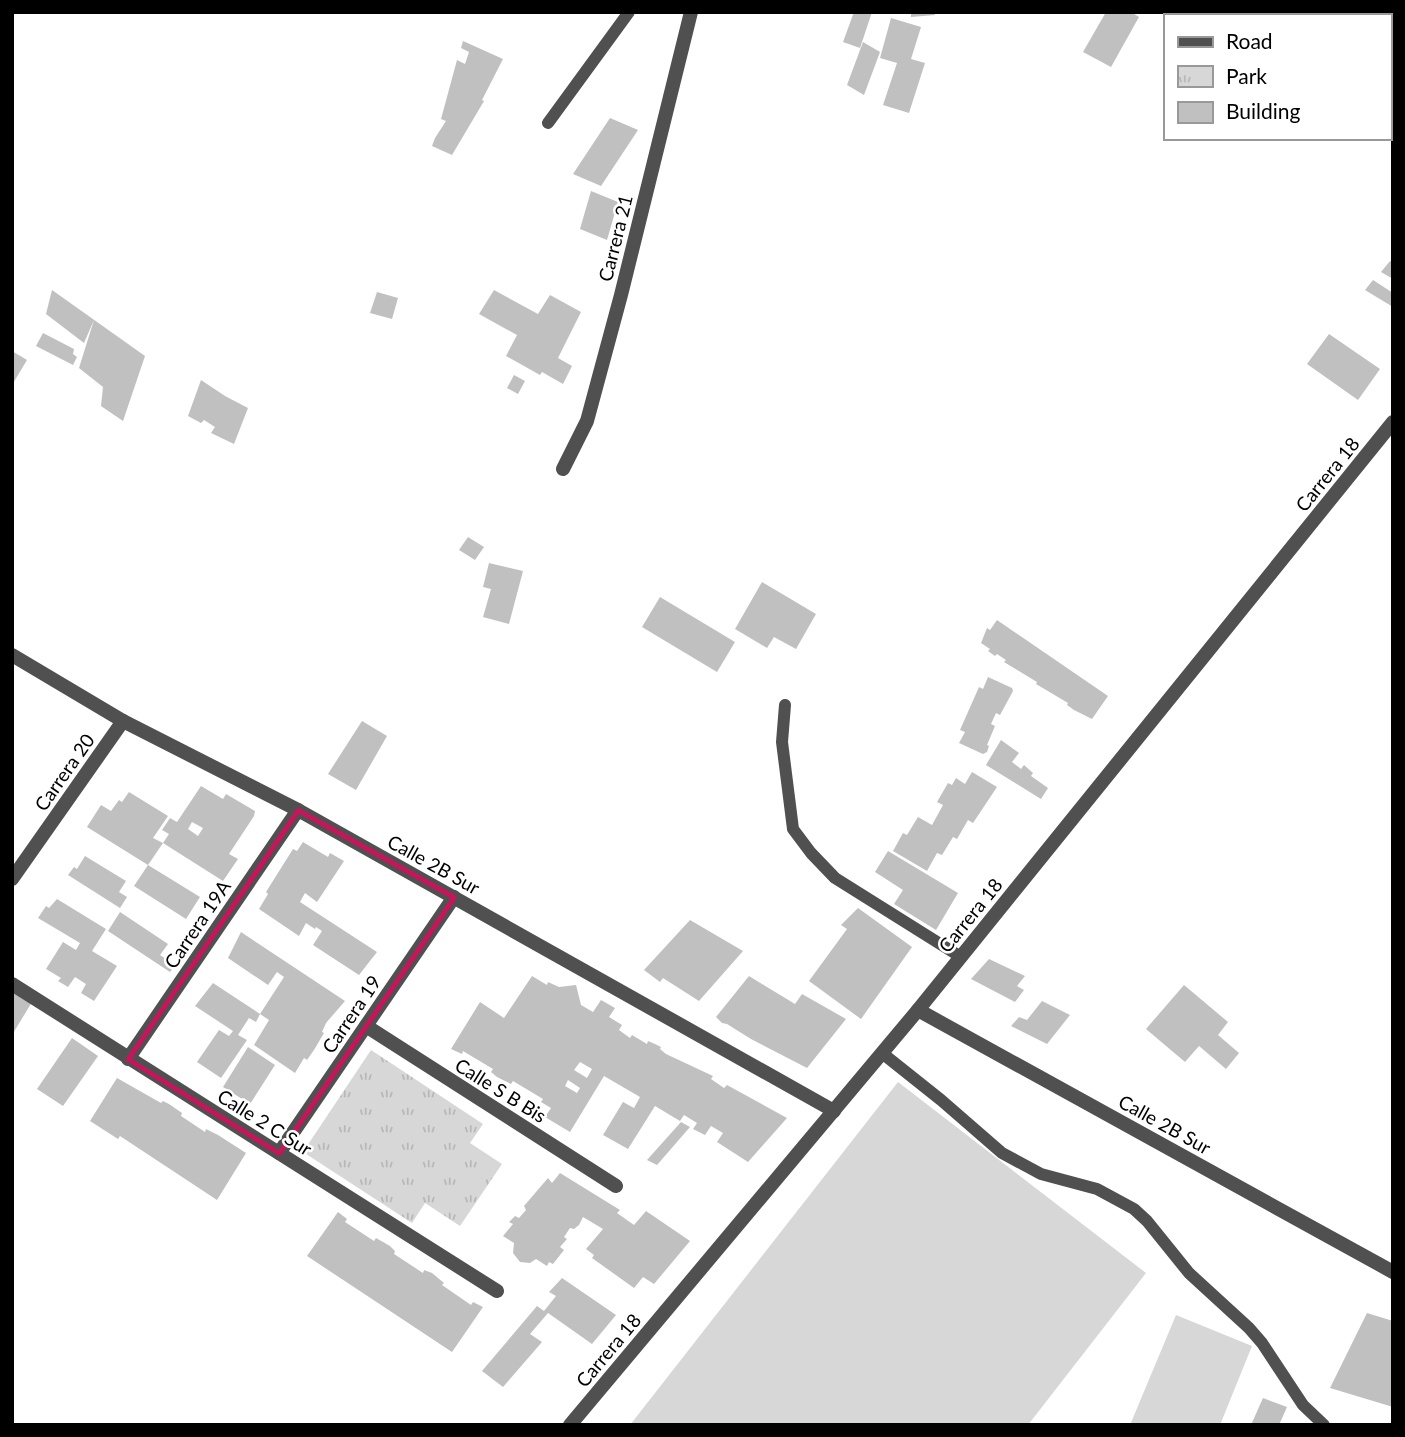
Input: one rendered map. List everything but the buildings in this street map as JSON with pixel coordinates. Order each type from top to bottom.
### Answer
[{"type":"street","name":"Carrera 21","points":[[563,469],[587,421],[691,12]]},
{"type":"street","name":"Carrera 18","points":[[570,1425],[918,1010],[1393,422]]},
{"type":"street","name":"Calle 2B Sur","points":[[12,655],[123,721],[298,810],[834,1111]]},
{"type":"street","name":"Carrera 20","points":[[12,879],[123,721]]},
{"type":"street","name":"Carrera 19A","points":[[128,1059],[298,810]]},
{"type":"street","name":"Carrera 19","points":[[279,1153],[454,897]]},
{"type":"street","name":"Calle 2 C Sur","points":[[12,984],[497,1291]]},
{"type":"street","name":"Calle 2B Sur","points":[[918,1010],[1393,1272]]},
{"type":"street","name":"Calle S B Bis","points":[[366,1026],[616,1186]]},
{"type":"lane","points":[[548,123],[629,12]]},
{"type":"lane","points":[[785,705],[782,742],[793,829],[835,878],[961,957]]},
{"type":"lane","points":[[882,1053],[1002,1153],[1041,1174],[1097,1189],[1133,1209],[1147,1221],[1189,1273],[1262,1343],[1303,1405],[1324,1425]]},
{"type":"highlighted area","points":[[298,810],[454,897],[279,1153],[128,1059]]},
{"type":"green space","points":[[371,1050],[483,1124],[470,1143],[502,1164],[460,1226],[425,1203],[412,1223],[303,1152]]},
{"type":"green space","points":[[898,1082],[1146,1273],[1028,1425],[630,1425]]},
{"type":"green space","points":[[1176,1315],[1252,1346],[1220,1425],[1130,1425]]}]
